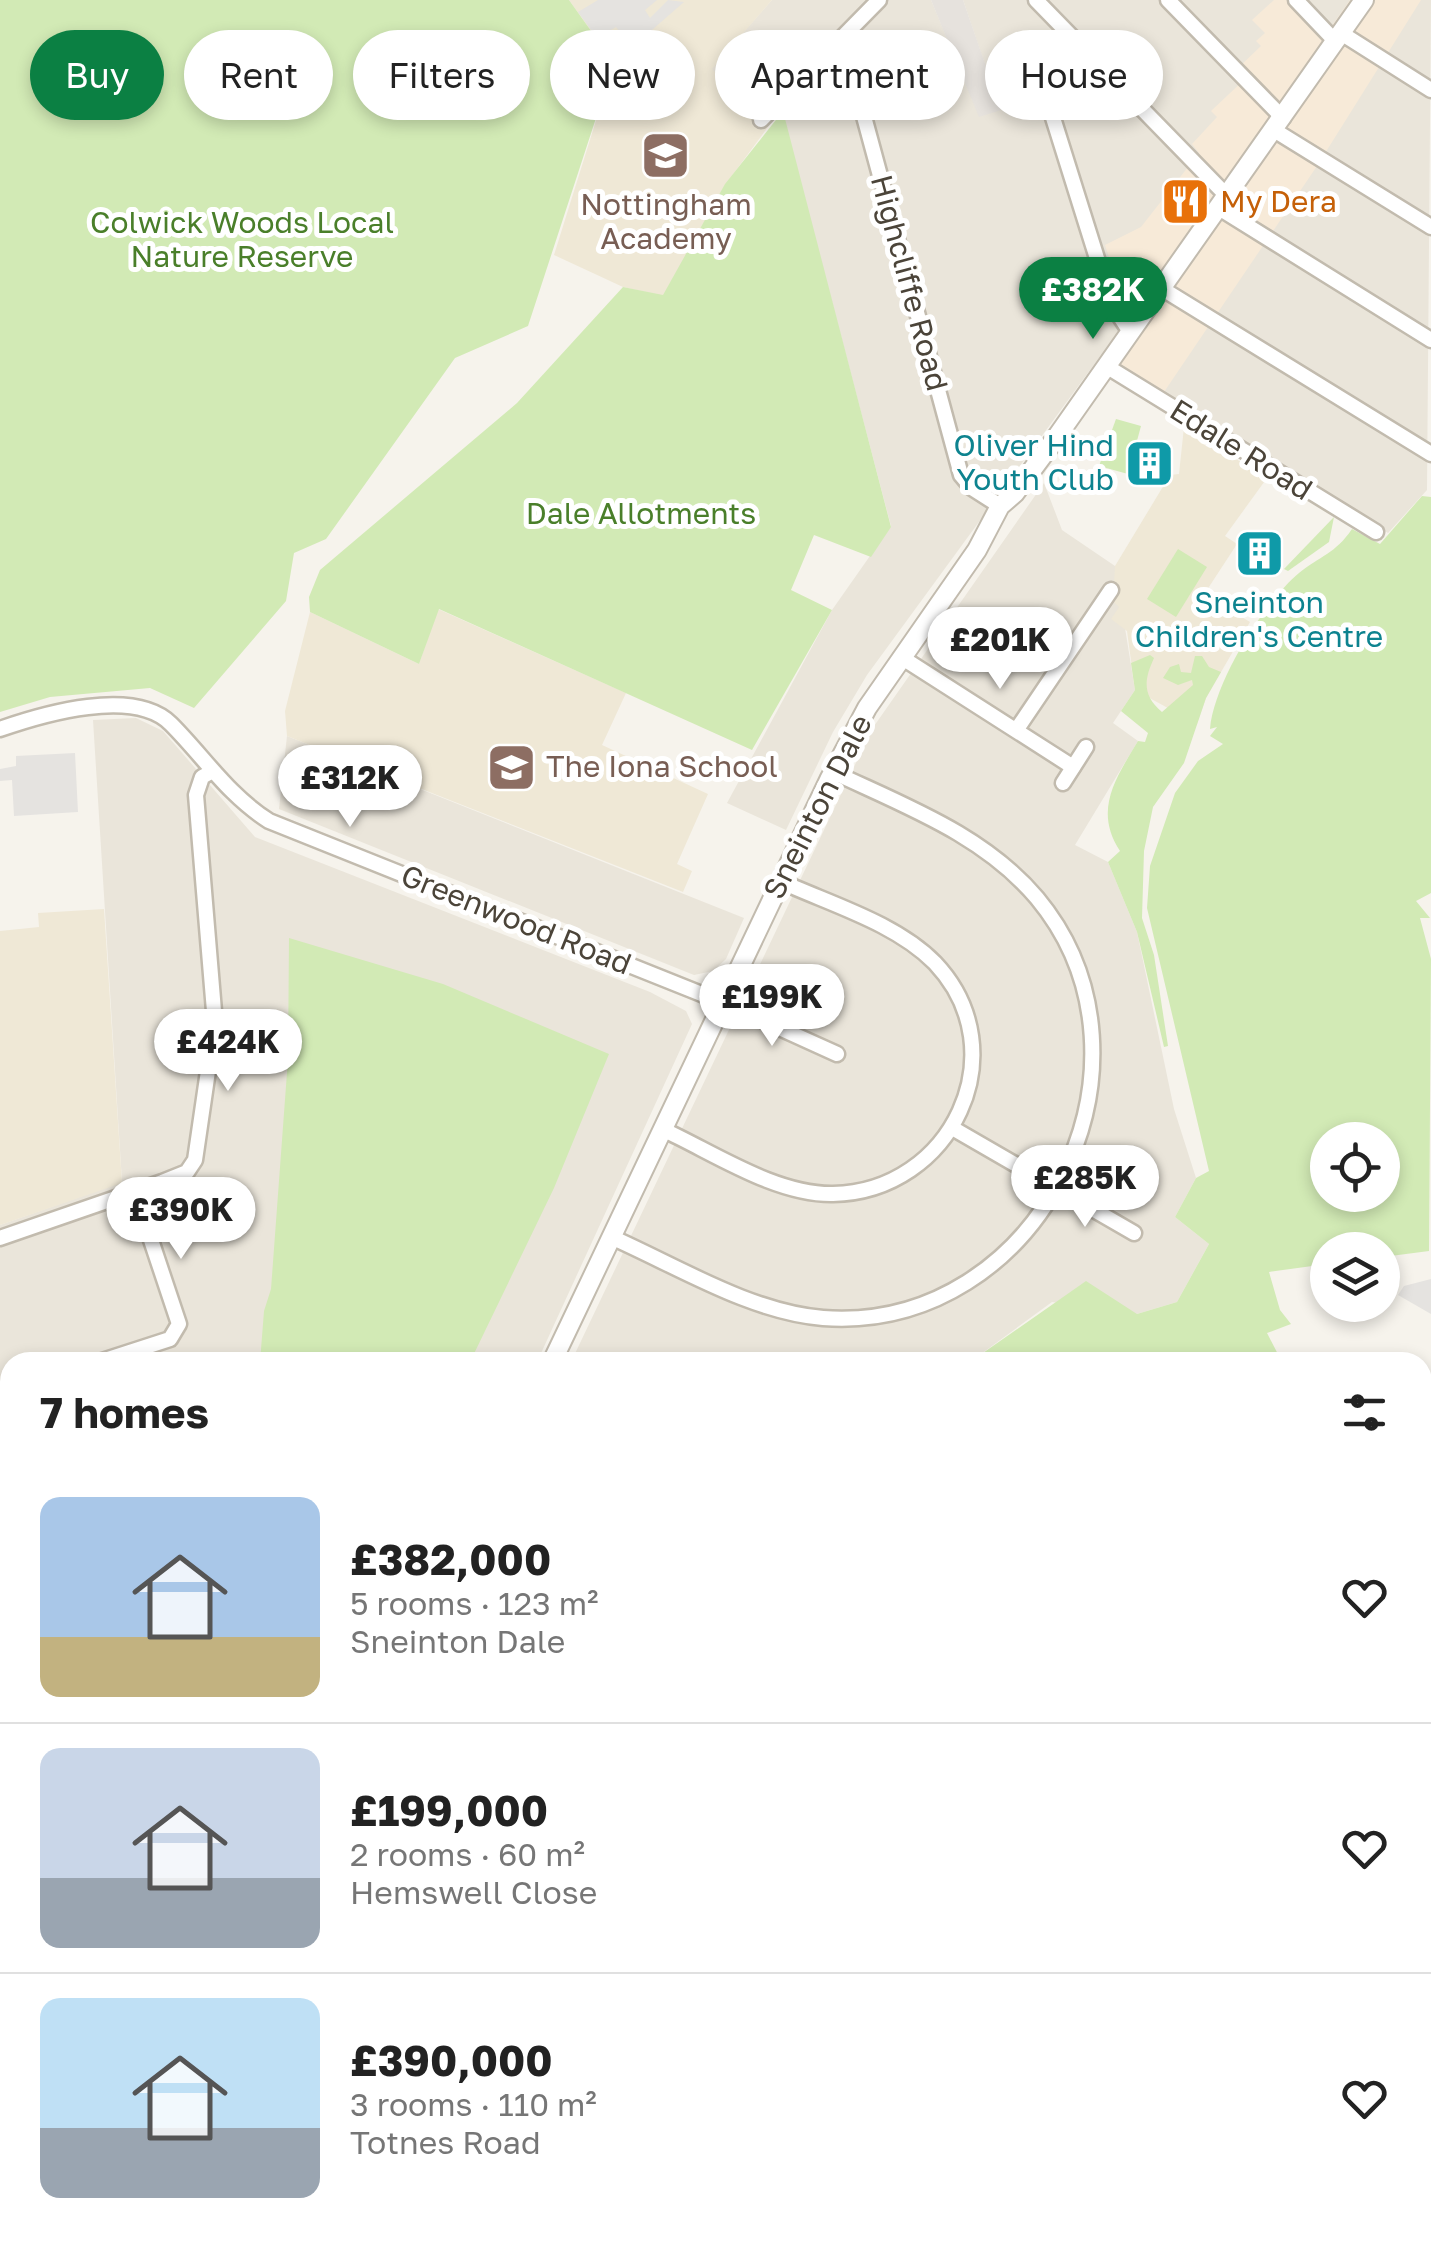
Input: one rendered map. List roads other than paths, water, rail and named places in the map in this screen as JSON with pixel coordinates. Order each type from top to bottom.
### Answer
[{"type":"street","points":[[850,30],[880,0]]},
{"type":"street","points":[[1036,0],[1065,30]]},
{"type":"street","points":[[1168,0],[1278,124],[1431,226]]},
{"type":"street","points":[[1296,0],[1339,38],[1431,90]]},
{"type":"street","name":"Sneinton Dale","points":[[557,1352],[833,772],[902,656],[976,550],[1000,506],[1022,484],[1364,0]]},
{"type":"street","name":"Highcliffe Road","points":[[865,120],[961,474],[972,488],[1000,506]]},
{"type":"street","points":[[1053,120],[1111,303],[1130,332]]},
{"type":"street","points":[[1148,120],[1223,202],[1431,340]]},
{"type":"street","points":[[1162,288],[1431,454]]},
{"type":"street","name":"Edale Road","points":[[1106,366],[1376,532]]},
{"type":"street","points":[[1017,729],[1106,607],[1111,590]]},
{"type":"street","points":[[902,656],[1073,766]]},
{"type":"street","name":"Greenwood Road","points":[[0,729],[83,708],[137,706],[168,721],[211,772],[269,821],[724,1003],[837,1054]]},
{"type":"street","points":[[1062,782],[1086,747]]},
{"type":"street","points":[[0,1238],[187,1172],[199,1147],[215,1023],[196,795],[202,777],[211,772]]},
{"type":"street","points":[[611,1237],[758,1302],[821,1318],[856,1317],[894,1312],[940,1296],[986,1270],[1030,1230],[1059,1188],[1082,1132],[1092,1078],[1089,1022],[1071,953],[1038,899],[997,859],[948,826],[833,772]]},
{"type":"street","points":[[664,1130],[786,1186],[832,1194],[876,1188],[927,1162],[954,1129],[972,1068],[970,1037],[953,990],[934,963],[896,934],[780,882]]},
{"type":"street","points":[[954,1129],[1134,1233]]},
{"type":"street","points":[[126,1352],[177,1333],[180,1324],[135,1192]]},
{"type":"place","name":"Nottingham Academy","points":[[666,156]]},
{"type":"place","name":"My Dera","points":[[1185,202]]},
{"type":"place","name":"Oliver Hind Youth Club","points":[[1149,463]]},
{"type":"place","name":"Sneinton Children's Centre","points":[[1259,554]]},
{"type":"place","name":"The Iona School","points":[[511,767]]},
{"type":"park label","name":"Colwick Woods Local Nature Reserve","points":[[242,240]]},
{"type":"park label","name":"Dale Allotments","points":[[641,514]]}]
